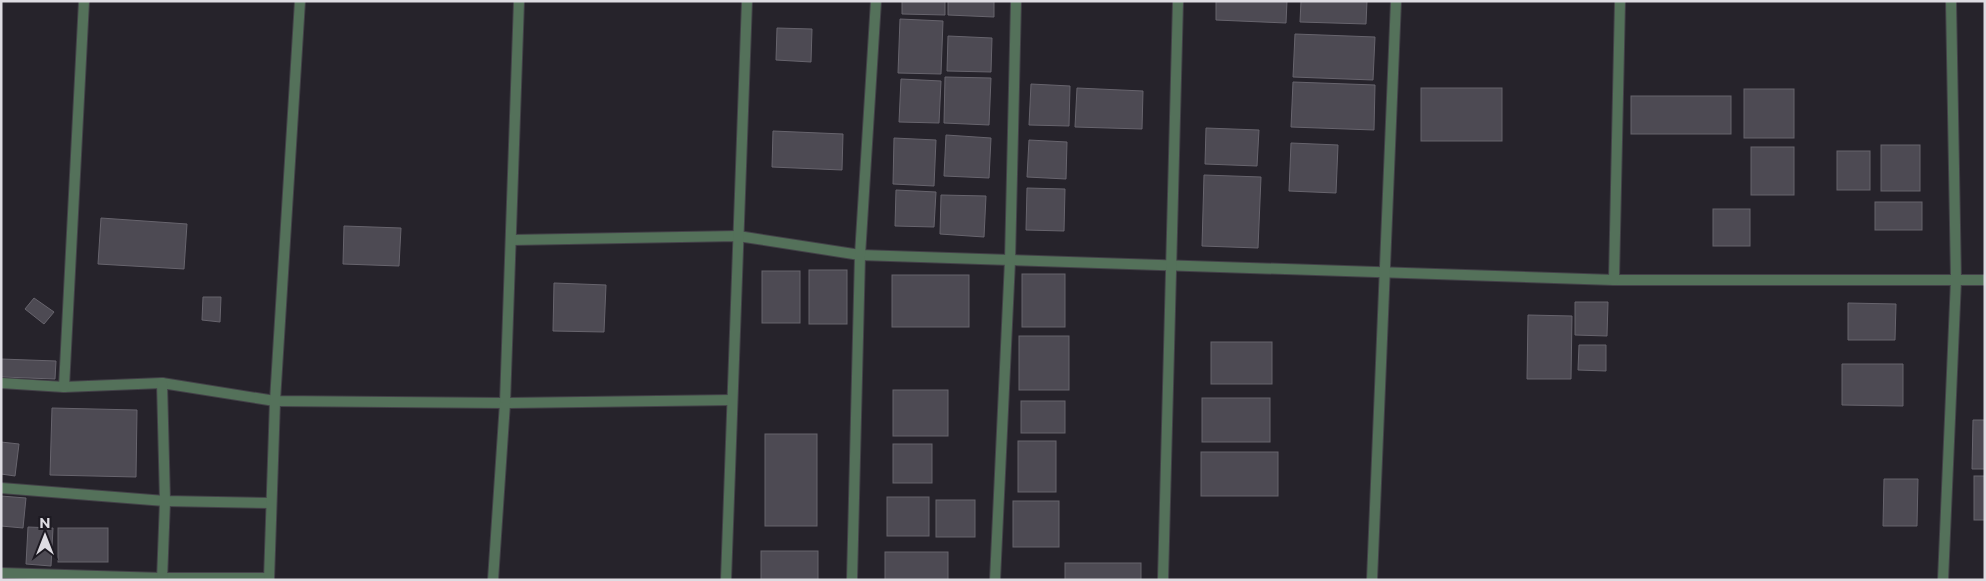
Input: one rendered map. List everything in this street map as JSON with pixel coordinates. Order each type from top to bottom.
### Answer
[{"type":"street","points":[[64,387],[84,1]]},
{"type":"street","points":[[1,573],[162,579],[269,579],[275,401],[300,1]]},
{"type":"street","points":[[493,580],[505,403],[519,1]]},
{"type":"street","points":[[726,580],[748,1]]},
{"type":"street","points":[[852,580],[860,255],[876,1]]},
{"type":"street","points":[[995,580],[1010,260],[1016,1]]},
{"type":"street","points":[[1163,580],[1178,1]]},
{"type":"street","points":[[1372,580],[1396,1]]},
{"type":"street","points":[[1614,280],[1620,1]]},
{"type":"street","points":[[1943,580],[1956,280],[1951,1]]},
{"type":"street","points":[[511,240],[738,236],[860,255],[1171,266],[1614,280],[1985,280]]},
{"type":"street","points":[[1,383],[64,387],[162,383],[275,401],[505,403],[732,400]]},
{"type":"street","points":[[162,383],[164,501],[162,579]]},
{"type":"street","points":[[1,488],[164,501],[271,503]]},
{"type":"building","points":[[902,1],[945,1],[945,15],[902,14]]},
{"type":"building","points":[[948,1],[994,1],[994,17],[948,15]]},
{"type":"building","points":[[1216,1],[1287,1],[1286,23],[1216,20]]},
{"type":"building","points":[[1301,1],[1367,1],[1366,24],[1300,22]]},
{"type":"building","points":[[900,19],[943,21],[941,74],[898,73]]},
{"type":"building","points":[[777,28],[812,29],[811,62],[776,60]]},
{"type":"building","points":[[1295,34],[1375,37],[1373,80],[1293,77]]},
{"type":"building","points":[[948,36],[992,38],[991,72],[947,71]]},
{"type":"building","points":[[945,77],[991,78],[989,125],[944,123]]},
{"type":"building","points":[[901,79],[941,81],[939,123],[899,122]]},
{"type":"building","points":[[1293,82],[1375,85],[1374,130],[1291,127]]},
{"type":"building","points":[[1031,84],[1070,86],[1069,126],[1029,125]]},
{"type":"building","points":[[1077,88],[1143,91],[1142,129],[1075,127]]},
{"type":"building","points":[[1421,88],[1502,88],[1502,141],[1421,141]]},
{"type":"building","points":[[1744,89],[1794,89],[1794,138],[1744,138]]},
{"type":"building","points":[[1631,96],[1731,96],[1731,134],[1631,134]]},
{"type":"building","points":[[1206,128],[1259,130],[1257,166],[1205,164]]},
{"type":"building","points":[[773,131],[843,134],[842,170],[772,167]]},
{"type":"building","points":[[946,135],[991,138],[989,178],[944,176]]},
{"type":"building","points":[[894,138],[936,140],[934,186],[893,184]]},
{"type":"building","points":[[1029,140],[1067,142],[1066,179],[1027,177]]},
{"type":"building","points":[[1291,143],[1338,145],[1336,193],[1289,191]]},
{"type":"building","points":[[1881,145],[1920,145],[1920,191],[1881,191]]},
{"type":"building","points":[[1751,147],[1794,147],[1794,195],[1751,195]]},
{"type":"building","points":[[1837,151],[1870,151],[1870,190],[1837,190]]},
{"type":"building","points":[[1204,175],[1261,177],[1258,248],[1202,246]]},
{"type":"building","points":[[1027,188],[1065,189],[1064,231],[1026,230]]},
{"type":"building","points":[[896,190],[936,192],[934,227],[895,226]]},
{"type":"building","points":[[941,195],[986,196],[984,237],[940,234]]},
{"type":"building","points":[[1875,202],[1922,202],[1922,230],[1875,230]]},
{"type":"building","points":[[1713,209],[1750,209],[1750,246],[1713,246]]},
{"type":"building","points":[[101,218],[187,224],[184,269],[98,264]]},
{"type":"building","points":[[344,226],[401,228],[399,266],[343,264]]},
{"type":"building","points":[[809,270],[847,270],[847,324],[809,324]]},
{"type":"building","points":[[762,271],[800,271],[800,323],[762,323]]},
{"type":"building","points":[[1022,274],[1065,274],[1065,327],[1022,327]]},
{"type":"building","points":[[892,275],[969,275],[969,327],[892,327]]},
{"type":"building","points":[[554,283],[606,285],[604,332],[553,331]]},
{"type":"building","points":[[203,297],[221,297],[220,322],[202,320]]},
{"type":"building","points":[[34,298],[54,312],[44,324],[25,309]]},
{"type":"building","points":[[1575,302],[1608,302],[1607,336],[1575,335]]},
{"type":"building","points":[[1848,303],[1896,304],[1895,340],[1848,340]]},
{"type":"building","points":[[1528,315],[1572,316],[1571,379],[1527,379]]},
{"type":"building","points":[[1019,336],[1069,336],[1069,390],[1019,390]]},
{"type":"building","points":[[1211,342],[1272,342],[1272,384],[1211,384]]},
{"type":"building","points":[[1579,345],[1606,345],[1606,371],[1578,370]]},
{"type":"building","points":[[1,359],[56,361],[55,379],[1,377]]},
{"type":"building","points":[[1842,364],[1903,364],[1903,406],[1842,405]]},
{"type":"building","points":[[893,390],[948,390],[948,436],[893,436]]},
{"type":"building","points":[[1202,398],[1270,398],[1270,442],[1202,442]]},
{"type":"building","points":[[1021,401],[1065,401],[1065,433],[1021,433]]},
{"type":"building","points":[[52,408],[137,410],[136,477],[50,475]]},
{"type":"building","points":[[1973,420],[1985,420],[1985,469],[1972,469]]},
{"type":"building","points":[[765,434],[817,434],[817,526],[765,526]]},
{"type":"building","points":[[1018,441],[1056,441],[1056,492],[1018,492]]},
{"type":"building","points":[[1,442],[19,444],[15,476],[1,474]]},
{"type":"building","points":[[893,444],[932,444],[932,483],[893,483]]},
{"type":"building","points":[[1201,452],[1278,452],[1278,496],[1201,496]]},
{"type":"building","points":[[1974,476],[1985,476],[1985,520],[1974,520]]},
{"type":"building","points":[[1884,479],[1918,479],[1917,526],[1883,526]]},
{"type":"building","points":[[1,496],[26,498],[23,528],[1,526]]},
{"type":"building","points":[[887,497],[929,497],[929,536],[887,536]]},
{"type":"building","points":[[936,500],[975,500],[975,537],[936,537]]},
{"type":"building","points":[[1013,501],[1059,501],[1059,547],[1013,547]]},
{"type":"building","points":[[28,527],[53,528],[51,566],[26,564]]},
{"type":"building","points":[[58,528],[108,528],[108,562],[58,562]]},
{"type":"building","points":[[761,551],[818,551],[818,580],[761,580]]},
{"type":"building","points":[[885,552],[948,552],[948,580],[885,580]]},
{"type":"building","points":[[1065,563],[1141,563],[1141,580],[1065,580]]}]
